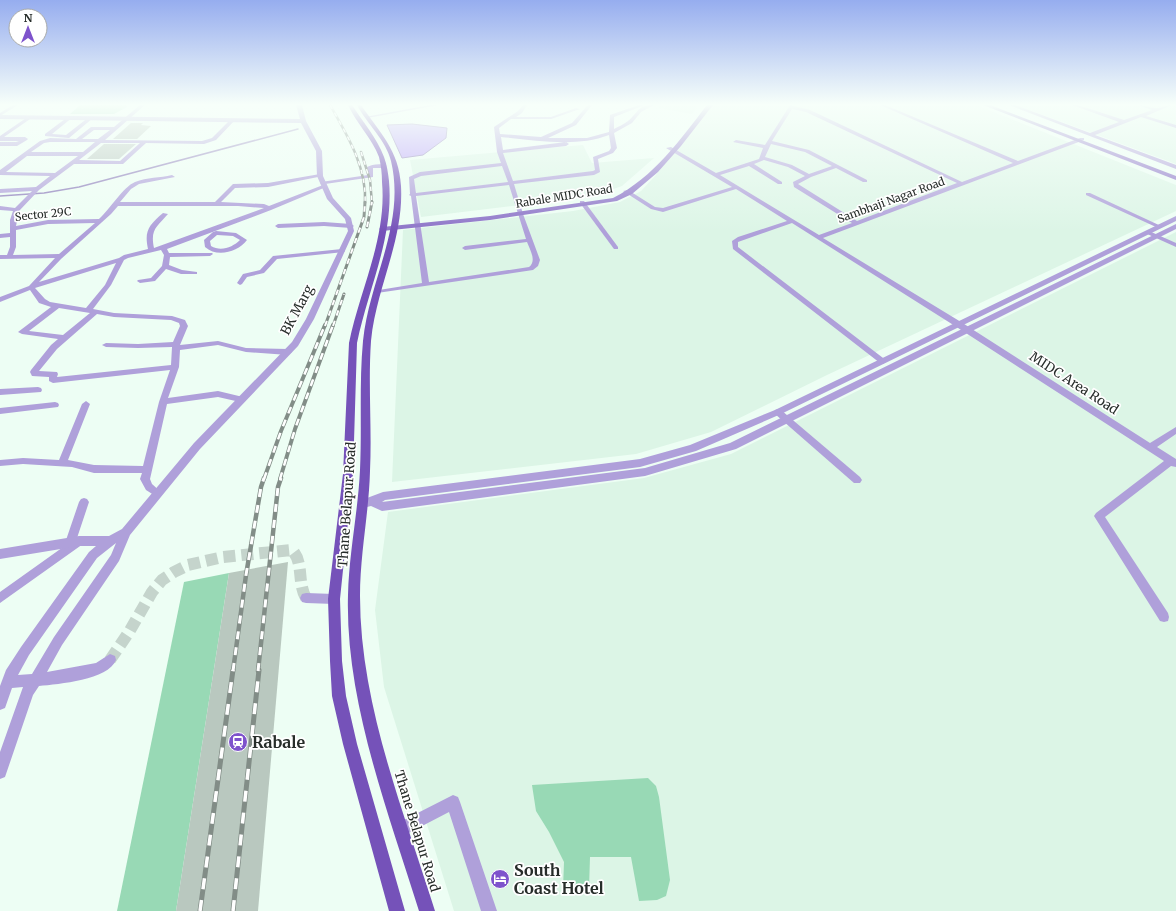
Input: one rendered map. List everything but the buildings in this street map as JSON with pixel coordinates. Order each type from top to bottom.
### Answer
[{"type":"main road","name":"Thane Belapur Road","points":[[377,148],[384,166],[388,227],[379,292],[369,324],[367,341],[367,503],[354,595],[357,655],[372,734],[427,911]]},
{"type":"main road","name":"Thane Belapur Road","points":[[387,148],[394,162],[398,199],[372,272],[356,325],[353,343],[348,474],[334,599],[339,696],[352,752],[397,911]]},
{"type":"main road","points":[[1100,148],[1176,178]]},
{"type":"main road","points":[[1101,148],[1176,175]]},
{"type":"main road","name":"Rabale MIDC Road","points":[[388,227],[604,202],[628,192],[649,176],[671,149]]},
{"type":"street","points":[[0,173],[36,148]]},
{"type":"street","points":[[80,163],[93,148]]},
{"type":"street","points":[[27,154],[88,153],[97,148]]},
{"type":"street","points":[[74,162],[121,163],[139,148]]},
{"type":"street","points":[[278,226],[324,224],[351,226],[348,218],[330,199],[322,182],[316,148]]},
{"type":"street","points":[[379,292],[531,269],[535,266],[537,260],[519,212],[499,148]]},
{"type":"street","points":[[500,152],[546,148]]},
{"type":"street","points":[[412,195],[597,172],[595,158],[611,152],[614,148]]},
{"type":"street","points":[[714,174],[750,164],[762,158],[767,148]]},
{"type":"street","points":[[794,148],[799,148],[838,166],[865,181]]},
{"type":"street","points":[[887,148],[963,184]]},
{"type":"street","points":[[982,148],[1018,163]]},
{"type":"street","name":"Sambhaji Nagar Road","points":[[819,237],[1060,148]]},
{"type":"street","points":[[1126,148],[1176,167]]},
{"type":"street","name":"MIDC Area Road","points":[[671,149],[819,237],[968,330],[1173,463]]},
{"type":"street","name":"Sector 29C","points":[[88,153],[56,175],[16,210],[12,232],[48,222],[100,221]]},
{"type":"street","points":[[762,158],[790,166],[809,176]]},
{"type":"street","points":[[426,285],[410,180],[414,175],[504,164]]},
{"type":"street","points":[[750,164],[780,184]]},
{"type":"street","points":[[217,203],[233,186],[268,186],[322,182],[371,176],[370,167],[384,166]]},
{"type":"street","points":[[838,166],[809,176],[795,183],[796,186],[857,223]]},
{"type":"street","points":[[0,173],[56,175]]},
{"type":"street","points":[[31,287],[51,265],[117,204],[133,185],[140,181],[172,177]]},
{"type":"street","points":[[2,296],[121,259],[126,256],[164,248],[300,197],[322,182]]},
{"type":"street","points":[[628,192],[653,208],[663,210],[737,188]]},
{"type":"street","points":[[0,191],[33,194]]},
{"type":"street","points":[[1088,194],[1157,231],[1176,245]]},
{"type":"street","points":[[117,204],[217,203],[256,205],[269,209]]},
{"type":"street","points":[[583,204],[616,248]]},
{"type":"street","points":[[0,208],[16,210]]},
{"type":"street","points":[[151,250],[148,236],[150,230],[165,214]]},
{"type":"street","points":[[367,503],[382,507],[645,472],[733,446],[1044,292],[1157,231],[1176,218]]},
{"type":"street","points":[[792,221],[740,238],[735,241],[735,248],[883,361]]},
{"type":"street","name":"BK Marg","points":[[126,532],[197,446],[240,399],[295,344],[310,319],[342,251],[351,226]]},
{"type":"street","points":[[367,503],[382,496],[640,463],[693,448],[778,412],[1147,232],[1176,226]]},
{"type":"street","points":[[0,236],[12,232],[13,247],[9,257]]},
{"type":"street","points":[[205,233],[216,233],[234,234],[244,240],[236,248],[210,249],[207,240],[216,233]]},
{"type":"street","points":[[465,248],[530,240]]},
{"type":"street","points":[[140,281],[153,280],[165,266],[167,254],[164,248]]},
{"type":"street","points":[[240,283],[245,275],[262,272],[275,257],[342,251]]},
{"type":"street","points":[[167,254],[210,254]]},
{"type":"street","points":[[0,257],[61,256]]},
{"type":"street","points":[[121,259],[92,312],[66,338],[54,347],[34,372],[35,374],[54,374],[53,380],[176,367]]},
{"type":"street","points":[[165,266],[181,272],[195,273]]},
{"type":"street","points":[[1035,286],[1044,292]]},
{"type":"street","points":[[31,287],[42,301],[57,306],[114,315],[172,318],[182,322],[184,326],[176,346],[176,367],[164,402],[145,479],[149,487],[158,493]]},
{"type":"street","points":[[1019,294],[1028,300]]},
{"type":"street","points":[[57,306],[22,332],[66,338]]},
{"type":"street","points":[[995,306],[1004,312]]},
{"type":"street","points":[[106,345],[176,346],[218,343],[246,350],[288,352]]},
{"type":"street","points":[[0,392],[38,390]]},
{"type":"street","points":[[164,402],[218,394],[240,399]]},
{"type":"street","points":[[62,463],[86,404]]},
{"type":"street","points":[[0,411],[55,405]]},
{"type":"street","points":[[778,412],[857,480]]},
{"type":"street","points":[[1150,447],[1176,430]]},
{"type":"street","points":[[693,448],[699,457]]},
{"type":"street","points":[[0,463],[23,461],[62,463],[94,469],[147,470]]},
{"type":"street","points":[[1164,617],[1099,516],[1173,463]]},
{"type":"street","points":[[589,469],[591,480]]},
{"type":"street","points":[[0,598],[75,542],[84,502]]},
{"type":"street","points":[[0,703],[8,682],[25,652],[93,555],[110,541],[126,532]]},
{"type":"street","points":[[0,772],[28,692],[58,641],[115,558],[126,532]]},
{"type":"street","points":[[0,554],[75,542],[110,541]]},
{"type":"street","points":[[306,598],[334,599]]},
{"type":"street","points":[[8,682],[54,678],[100,669],[110,660]]},
{"type":"street","points":[[401,829],[454,802],[489,911]]},
{"type":"shaded area","points":[[397,148],[433,148],[423,155],[402,158]]},
{"type":"shaded area","points":[[554,148],[584,148],[592,163],[654,158],[622,186],[605,192],[578,198],[421,217],[410,160]]},
{"type":"shaded area","points":[[678,148],[1082,148],[1176,185],[1176,211],[827,375],[711,432],[636,454],[392,482],[403,230],[573,211],[620,202],[641,191]]},
{"type":"shaded area","points":[[1131,148],[1176,148],[1176,164]]},
{"type":"shaded area","points":[[1176,232],[1176,911],[454,911],[384,687],[375,610],[388,512],[644,478],[731,454]]},
{"type":"green space","points":[[229,573],[176,911],[117,911],[184,582]]},
{"type":"green space","points":[[648,778],[656,786],[659,797],[670,880],[666,896],[657,900],[639,901],[631,857],[590,857],[589,889],[563,889],[564,862],[549,832],[536,811],[532,785]]},
{"type":"waterway","points":[[0,196],[44,193],[79,187],[228,148]]},
{"type":"tunnel","points":[[110,660],[129,632],[152,592],[162,580],[188,565],[223,557],[292,550],[298,560],[303,592],[306,598]]},
{"type":"railway","points":[[353,148],[363,177],[365,202]]},
{"type":"railway","points":[[361,152],[370,180],[372,202]]},
{"type":"railway","points":[[325,326],[364,217],[365,202]]},
{"type":"railway","points":[[367,227],[372,202]]},
{"type":"railway","points":[[333,326],[344,294]]},
{"type":"railway","points":[[264,479],[281,431],[325,325]]},
{"type":"railway","points":[[280,479],[295,429],[333,325]]},
{"type":"railway","points":[[233,671],[246,575],[261,487],[264,478]]},
{"type":"railway","points":[[258,671],[278,487],[281,478]]},
{"type":"railway","points":[[200,911],[233,670]]},
{"type":"railway","points":[[233,911],[259,670]]},
{"type":"place","name":"Rabale","points":[[238,742]]},
{"type":"place","name":"South Coast Hotel","points":[[500,879]]}]
